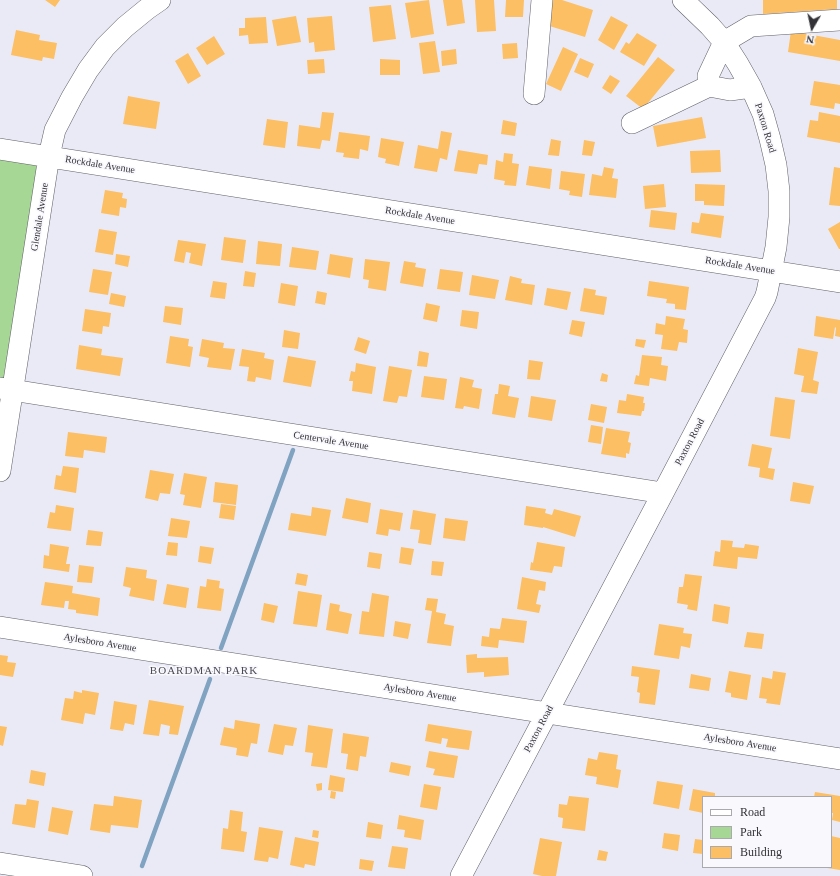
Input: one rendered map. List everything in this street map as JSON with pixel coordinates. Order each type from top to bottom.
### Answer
[{"type":"street","name":"Glendale Avenue","points":[[0,471],[7,389],[55,130],[88,70],[105,47],[147,8],[160,0]]},
{"type":"street","points":[[534,94],[542,0]]},
{"type":"street","name":"Paxton Road","points":[[461,876],[767,292],[776,247],[779,217],[776,165],[763,114],[751,87],[724,42],[694,9],[683,0]]},
{"type":"street","points":[[709,86],[708,76],[724,42],[751,26],[840,20]]},
{"type":"street","points":[[632,123],[709,86],[730,90],[751,87]]},
{"type":"street","name":"Rockdale Avenue","points":[[0,149],[840,282]]},
{"type":"street","name":"Centervale Avenue","points":[[7,389],[663,493]]},
{"type":"street","name":"Aylesboro Avenue","points":[[0,628],[840,759]]},
{"type":"street","points":[[0,863],[82,876]]},
{"type":"green space","points":[[0,149],[49,156],[0,471]]},
{"type":"building","points":[[45,0],[60,0],[55,7]]},
{"type":"building","points":[[429,0],[434,34],[411,38],[405,3]]},
{"type":"building","points":[[443,0],[462,0],[465,23],[447,26]]},
{"type":"building","points":[[475,0],[494,0],[496,31],[477,32]]},
{"type":"building","points":[[506,0],[524,0],[523,17],[505,17]]},
{"type":"building","points":[[550,0],[562,0],[593,10],[585,37],[543,24]]},
{"type":"building","points":[[763,0],[837,0],[837,9],[763,14]]},
{"type":"building","points":[[391,5],[396,39],[373,42],[369,7]]},
{"type":"building","points":[[296,16],[301,42],[277,46],[272,20]]},
{"type":"building","points":[[332,16],[335,50],[315,52],[314,42],[309,43],[307,18]]},
{"type":"building","points":[[611,16],[628,25],[614,50],[598,40]]},
{"type":"building","points":[[266,17],[268,43],[249,44],[248,35],[239,36],[239,28],[245,28],[245,18]]},
{"type":"building","points":[[16,30],[40,35],[39,40],[57,43],[54,59],[43,57],[42,61],[11,55]]},
{"type":"building","points":[[791,31],[840,40],[840,61],[788,52]]},
{"type":"building","points":[[637,33],[657,45],[644,66],[620,52],[626,42],[629,44]]},
{"type":"building","points":[[214,36],[225,54],[207,65],[196,48]]},
{"type":"building","points":[[435,41],[440,72],[423,74],[419,43]]},
{"type":"building","points":[[517,43],[518,58],[503,59],[502,44]]},
{"type":"building","points":[[563,47],[578,54],[561,91],[546,84]]},
{"type":"building","points":[[456,49],[457,64],[442,66],[441,51]]},
{"type":"building","points":[[188,53],[201,76],[188,84],[175,61]]},
{"type":"building","points":[[658,57],[675,70],[643,109],[626,96]]},
{"type":"building","points":[[580,58],[594,64],[588,78],[574,72]]},
{"type":"building","points":[[324,59],[325,73],[308,74],[307,60]]},
{"type":"building","points":[[380,59],[400,60],[400,75],[380,75]]},
{"type":"building","points":[[610,75],[620,81],[611,94],[602,88]]},
{"type":"building","points":[[814,81],[840,85],[840,104],[835,103],[834,109],[810,105]]},
{"type":"building","points":[[128,96],[160,102],[156,129],[123,124]]},
{"type":"building","points":[[322,112],[334,113],[330,141],[322,140],[320,149],[297,146],[299,125],[320,128]]},
{"type":"building","points":[[819,112],[840,116],[840,143],[807,137],[810,120],[818,121]]},
{"type":"building","points":[[702,117],[706,138],[657,147],[653,126]]},
{"type":"building","points":[[267,119],[288,122],[285,148],[263,145]]},
{"type":"building","points":[[503,120],[517,123],[515,136],[501,134]]},
{"type":"building","points":[[441,131],[452,133],[447,160],[440,158],[437,172],[414,168],[418,145],[438,149]]},
{"type":"building","points":[[339,132],[370,136],[368,151],[360,149],[359,159],[343,157],[344,153],[336,152]]},
{"type":"building","points":[[381,138],[404,142],[399,166],[385,163],[386,159],[378,157]]},
{"type":"building","points":[[551,139],[561,141],[559,156],[548,155]]},
{"type":"building","points":[[584,140],[595,142],[592,156],[582,155]]},
{"type":"building","points":[[458,150],[488,155],[487,165],[479,164],[477,174],[454,171]]},
{"type":"building","points":[[720,150],[721,172],[691,173],[690,151]]},
{"type":"building","points":[[504,153],[513,154],[512,163],[519,164],[516,186],[504,185],[505,181],[494,179],[496,160],[503,162]]},
{"type":"building","points":[[529,166],[552,169],[550,189],[526,185]]},
{"type":"building","points":[[604,167],[614,169],[612,178],[618,179],[616,198],[589,195],[592,174],[602,176]]},
{"type":"building","points":[[834,167],[840,168],[840,206],[829,205]]},
{"type":"building","points":[[561,171],[585,174],[582,197],[569,195],[570,191],[559,189]]},
{"type":"building","points":[[664,184],[666,207],[645,209],[643,186]]},
{"type":"building","points":[[695,184],[725,185],[724,206],[704,205],[704,201],[695,201]]},
{"type":"building","points":[[105,190],[123,193],[122,198],[127,199],[126,208],[120,207],[119,216],[101,213]]},
{"type":"building","points":[[651,210],[677,213],[675,230],[649,227]]},
{"type":"building","points":[[701,213],[724,216],[721,238],[691,233],[692,222],[699,223]]},
{"type":"building","points":[[840,222],[840,249],[839,249],[828,229]]},
{"type":"building","points":[[99,229],[117,232],[113,255],[95,252]]},
{"type":"building","points":[[224,237],[246,240],[243,263],[221,260]]},
{"type":"building","points":[[178,240],[206,244],[202,266],[189,263],[191,253],[186,252],[184,263],[174,261]]},
{"type":"building","points":[[258,241],[282,244],[280,266],[256,264]]},
{"type":"building","points":[[292,247],[319,251],[316,270],[289,267]]},
{"type":"building","points":[[116,254],[130,256],[128,267],[115,264]]},
{"type":"building","points":[[330,254],[353,258],[350,278],[327,274]]},
{"type":"building","points":[[365,259],[390,262],[386,291],[368,288],[369,280],[363,279]]},
{"type":"building","points":[[404,261],[416,263],[415,267],[426,269],[423,287],[400,283]]},
{"type":"building","points":[[93,269],[112,272],[108,295],[89,292]]},
{"type":"building","points":[[440,269],[463,272],[460,292],[437,289]]},
{"type":"building","points":[[245,271],[256,273],[254,287],[243,286]]},
{"type":"building","points":[[472,275],[499,280],[495,299],[469,295]]},
{"type":"building","points":[[510,276],[522,279],[521,283],[535,285],[532,305],[505,300]]},
{"type":"building","points":[[213,281],[227,283],[225,299],[210,297]]},
{"type":"building","points":[[649,281],[689,287],[686,310],[675,309],[675,304],[666,303],[667,299],[647,296]]},
{"type":"building","points":[[281,283],[298,286],[295,306],[278,303]]},
{"type":"building","points":[[547,288],[571,292],[567,310],[544,305]]},
{"type":"building","points":[[584,288],[596,290],[595,295],[607,297],[604,315],[580,311]]},
{"type":"building","points":[[317,291],[327,293],[325,305],[315,303]]},
{"type":"building","points":[[111,293],[126,296],[124,307],[109,304]]},
{"type":"building","points":[[426,303],[440,306],[437,322],[423,319]]},
{"type":"building","points":[[165,306],[183,308],[181,325],[163,322]]},
{"type":"building","points":[[85,309],[111,313],[109,327],[103,326],[102,334],[82,331]]},
{"type":"building","points":[[462,310],[479,312],[477,329],[460,326]]},
{"type":"building","points":[[666,316],[685,319],[683,329],[688,330],[687,343],[679,342],[677,351],[661,349],[663,335],[655,334],[656,323],[665,325]]},
{"type":"building","points":[[816,316],[840,320],[840,337],[835,336],[835,327],[833,339],[814,336]]},
{"type":"building","points":[[572,320],[585,322],[582,337],[569,334]]},
{"type":"building","points":[[284,330],[300,333],[298,349],[282,347]]},
{"type":"building","points":[[170,336],[189,339],[188,346],[193,347],[190,367],[166,363]]},
{"type":"building","points":[[358,337],[370,341],[366,354],[354,350]]},
{"type":"building","points":[[202,339],[224,343],[223,348],[235,349],[231,370],[207,367],[209,358],[199,356]]},
{"type":"building","points":[[636,339],[646,340],[644,348],[635,346]]},
{"type":"building","points":[[79,345],[102,349],[101,355],[123,358],[120,376],[76,369]]},
{"type":"building","points":[[798,348],[818,352],[813,380],[819,382],[817,394],[801,392],[804,376],[794,374]]},
{"type":"building","points":[[242,349],[265,353],[264,358],[274,360],[271,380],[256,377],[255,382],[247,381],[249,367],[239,366]]},
{"type":"building","points":[[419,351],[429,353],[427,367],[417,366]]},
{"type":"building","points":[[642,355],[662,357],[661,365],[668,366],[666,381],[650,378],[649,386],[634,384],[636,375],[639,376]]},
{"type":"building","points":[[288,356],[316,361],[311,387],[283,382]]},
{"type":"building","points":[[529,360],[543,362],[540,380],[527,379]]},
{"type":"building","points":[[356,363],[376,367],[372,394],[352,391],[353,381],[349,381],[351,371],[355,372]]},
{"type":"building","points":[[389,366],[412,370],[407,397],[399,396],[397,403],[383,401]]},
{"type":"building","points":[[602,373],[608,375],[607,382],[600,381]]},
{"type":"building","points":[[424,376],[447,379],[444,400],[421,397]]},
{"type":"building","points":[[460,377],[474,380],[472,387],[482,389],[479,409],[464,406],[463,409],[455,408]]},
{"type":"building","points":[[499,384],[510,386],[508,396],[519,398],[515,418],[492,414],[495,394],[498,394]]},
{"type":"building","points":[[627,394],[644,397],[644,411],[642,411],[641,416],[617,413],[619,400],[626,401]]},
{"type":"building","points":[[531,396],[556,400],[552,421],[528,417]]},
{"type":"building","points":[[775,397],[795,400],[790,439],[770,436]]},
{"type":"building","points":[[591,404],[607,407],[604,423],[588,420]]},
{"type":"building","points":[[591,425],[603,427],[601,444],[588,442]]},
{"type":"building","points":[[606,428],[630,432],[628,442],[631,443],[629,454],[626,453],[626,458],[601,454]]},
{"type":"building","points":[[68,432],[107,437],[105,453],[84,450],[83,458],[65,456]]},
{"type":"building","points":[[752,444],[772,448],[768,468],[775,469],[773,480],[759,477],[760,468],[748,466]]},
{"type":"building","points":[[63,466],[79,468],[76,493],[54,489],[56,475],[61,476]]},
{"type":"building","points":[[150,470],[174,474],[170,494],[160,493],[158,501],[145,498]]},
{"type":"building","points":[[184,473],[207,477],[201,508],[183,505],[185,495],[180,494]]},
{"type":"building","points":[[215,482],[238,485],[236,505],[213,502]]},
{"type":"building","points":[[793,482],[814,486],[810,504],[790,501]]},
{"type":"building","points":[[346,498],[371,503],[368,523],[342,518]]},
{"type":"building","points":[[221,504],[236,506],[234,520],[219,518]]},
{"type":"building","points":[[56,505],[74,508],[71,531],[47,528],[50,512],[55,513]]},
{"type":"building","points":[[526,506],[546,509],[545,513],[552,515],[554,509],[581,516],[575,537],[543,527],[524,525]]},
{"type":"building","points":[[312,507],[331,510],[326,536],[288,530],[291,513],[311,516]]},
{"type":"building","points":[[380,509],[403,513],[400,531],[389,529],[388,536],[376,534]]},
{"type":"building","points":[[413,510],[436,514],[431,545],[418,543],[420,530],[410,529]]},
{"type":"building","points":[[171,518],[190,521],[187,538],[168,536]]},
{"type":"building","points":[[445,518],[468,521],[465,541],[443,538]]},
{"type":"building","points":[[88,530],[103,532],[101,546],[86,545]]},
{"type":"building","points":[[721,540],[733,541],[732,547],[744,548],[745,544],[759,546],[757,559],[738,557],[737,569],[713,566],[715,551],[720,552]]},
{"type":"building","points":[[168,542],[178,543],[177,556],[166,555]]},
{"type":"building","points":[[537,542],[565,547],[562,567],[554,566],[552,573],[530,570],[531,562],[533,563]]},
{"type":"building","points":[[50,544],[69,547],[66,564],[70,564],[69,572],[43,568],[44,555],[49,556]]},
{"type":"building","points":[[200,546],[214,548],[211,564],[198,562]]},
{"type":"building","points":[[401,547],[414,549],[411,565],[399,563]]},
{"type":"building","points":[[369,552],[382,554],[380,569],[367,567]]},
{"type":"building","points":[[432,561],[444,562],[442,576],[431,575]]},
{"type":"building","points":[[79,565],[94,567],[92,583],[77,582]]},
{"type":"building","points":[[126,567],[147,570],[146,578],[157,580],[154,601],[129,596],[131,588],[123,586]]},
{"type":"building","points":[[297,573],[308,575],[306,586],[295,584]]},
{"type":"building","points":[[685,574],[702,576],[697,611],[687,609],[688,605],[677,603],[679,587],[683,587]]},
{"type":"building","points":[[522,577],[546,582],[545,591],[539,590],[536,604],[541,605],[539,613],[517,609]]},
{"type":"building","points":[[207,579],[220,581],[219,588],[224,589],[221,611],[197,608],[200,586],[206,587]]},
{"type":"building","points":[[45,582],[73,586],[72,593],[100,598],[98,616],[76,613],[76,610],[68,609],[69,601],[65,601],[64,608],[41,605]]},
{"type":"building","points":[[167,584],[189,588],[186,608],[163,604]]},
{"type":"building","points":[[298,591],[322,595],[317,627],[293,624]]},
{"type":"building","points":[[372,593],[389,596],[384,637],[359,634],[362,611],[369,612]]},
{"type":"building","points":[[427,598],[438,599],[436,612],[446,614],[444,624],[454,626],[451,646],[427,643],[432,611],[425,610]]},
{"type":"building","points":[[264,603],[278,606],[274,623],[261,620]]},
{"type":"building","points":[[330,603],[340,605],[339,611],[352,614],[348,634],[326,630]]},
{"type":"building","points":[[714,604],[730,607],[728,624],[712,621]]},
{"type":"building","points":[[502,618],[527,621],[524,643],[499,640],[498,648],[481,646],[482,636],[489,637],[490,628],[500,629]]},
{"type":"building","points":[[395,621],[411,624],[408,639],[393,636]]},
{"type":"building","points":[[659,624],[684,628],[683,633],[692,634],[690,648],[681,646],[679,659],[654,655]]},
{"type":"building","points":[[747,632],[764,634],[762,649],[744,647]]},
{"type":"building","points":[[477,654],[477,658],[508,657],[509,675],[484,677],[484,672],[467,673],[466,655]]},
{"type":"building","points":[[0,655],[8,656],[7,662],[16,663],[13,677],[0,675]]},
{"type":"building","points":[[632,666],[660,670],[655,705],[639,703],[640,693],[637,692],[639,677],[631,676]]},
{"type":"building","points":[[729,671],[751,675],[747,700],[731,697],[731,693],[725,692]]},
{"type":"building","points":[[773,671],[786,673],[780,705],[766,703],[767,699],[759,698],[762,677],[772,679]]},
{"type":"building","points":[[691,674],[711,678],[709,691],[689,688]]},
{"type":"building","points":[[82,690],[99,693],[95,715],[85,713],[83,724],[61,720],[65,698],[73,699],[74,691],[82,693]]},
{"type":"building","points":[[149,700],[184,706],[178,735],[169,734],[170,726],[161,724],[159,736],[143,734]]},
{"type":"building","points":[[114,701],[137,705],[134,725],[125,723],[123,731],[110,729]]},
{"type":"building","points":[[235,720],[260,724],[257,744],[251,743],[248,757],[236,755],[237,748],[220,745],[224,727],[234,729]]},
{"type":"building","points":[[274,724],[297,728],[293,746],[285,745],[283,755],[268,752]]},
{"type":"building","points":[[428,724],[472,731],[469,750],[446,747],[448,739],[442,738],[441,744],[425,741]]},
{"type":"building","points":[[308,725],[333,729],[327,768],[311,766],[313,753],[305,752]]},
{"type":"building","points":[[0,726],[7,727],[3,746],[0,745]]},
{"type":"building","points":[[343,733],[369,737],[366,757],[360,756],[358,771],[346,769],[348,754],[341,753]]},
{"type":"building","points":[[429,751],[458,756],[454,778],[433,775],[435,769],[426,767]]},
{"type":"building","points":[[599,752],[618,755],[616,769],[621,770],[618,788],[596,784],[597,777],[585,775],[588,758],[597,760]]},
{"type":"building","points":[[391,762],[411,766],[409,776],[389,772]]},
{"type":"building","points":[[31,770],[46,773],[44,786],[29,783]]},
{"type":"building","points":[[330,775],[345,778],[343,792],[328,790]]},
{"type":"building","points":[[657,781],[683,785],[679,809],[653,804]]},
{"type":"building","points":[[322,783],[322,790],[317,791],[316,784]]},
{"type":"building","points":[[424,784],[441,787],[437,810],[420,807]]},
{"type":"building","points":[[693,789],[715,793],[715,796],[702,796],[702,813],[689,810]]},
{"type":"building","points":[[331,791],[336,792],[335,799],[330,798]]},
{"type":"building","points":[[815,792],[840,796],[840,822],[832,820],[832,796],[814,796]]},
{"type":"building","points":[[114,796],[142,800],[138,828],[111,825],[110,833],[90,830],[94,804],[113,806]]},
{"type":"building","points":[[569,796],[589,798],[585,831],[562,828],[563,818],[558,817],[559,804],[567,805]]},
{"type":"building","points":[[27,799],[39,801],[35,828],[12,824],[15,804],[26,805]]},
{"type":"building","points":[[52,807],[73,811],[68,835],[48,831]]},
{"type":"building","points":[[230,810],[243,812],[241,831],[247,832],[244,852],[221,849],[223,828],[228,829]]},
{"type":"building","points":[[399,815],[424,820],[421,840],[404,837],[405,830],[397,829]]},
{"type":"building","points":[[368,822],[383,825],[381,839],[366,837]]},
{"type":"building","points":[[259,827],[283,831],[278,859],[269,857],[268,862],[254,860]]},
{"type":"building","points":[[313,830],[319,831],[318,838],[312,837]]},
{"type":"building","points":[[664,833],[680,835],[678,851],[662,848]]},
{"type":"building","points":[[832,836],[840,838],[840,870],[827,868],[832,868]]},
{"type":"building","points":[[295,837],[319,842],[315,866],[305,864],[304,868],[290,865]]},
{"type":"building","points":[[540,838],[562,842],[556,876],[542,876],[533,874]]},
{"type":"building","points":[[695,839],[702,840],[702,854],[693,853]]},
{"type":"building","points":[[392,846],[408,848],[405,869],[388,867]]},
{"type":"building","points":[[599,850],[608,852],[606,861],[597,860]]},
{"type":"building","points":[[360,859],[374,861],[372,871],[359,869]]},
{"type":"waterway","points":[[221,648],[293,450]]},
{"type":"waterway","points":[[142,866],[210,679]]},
{"type":"district","name":"BOARDMAN PARK","points":[[204,671]]}]
